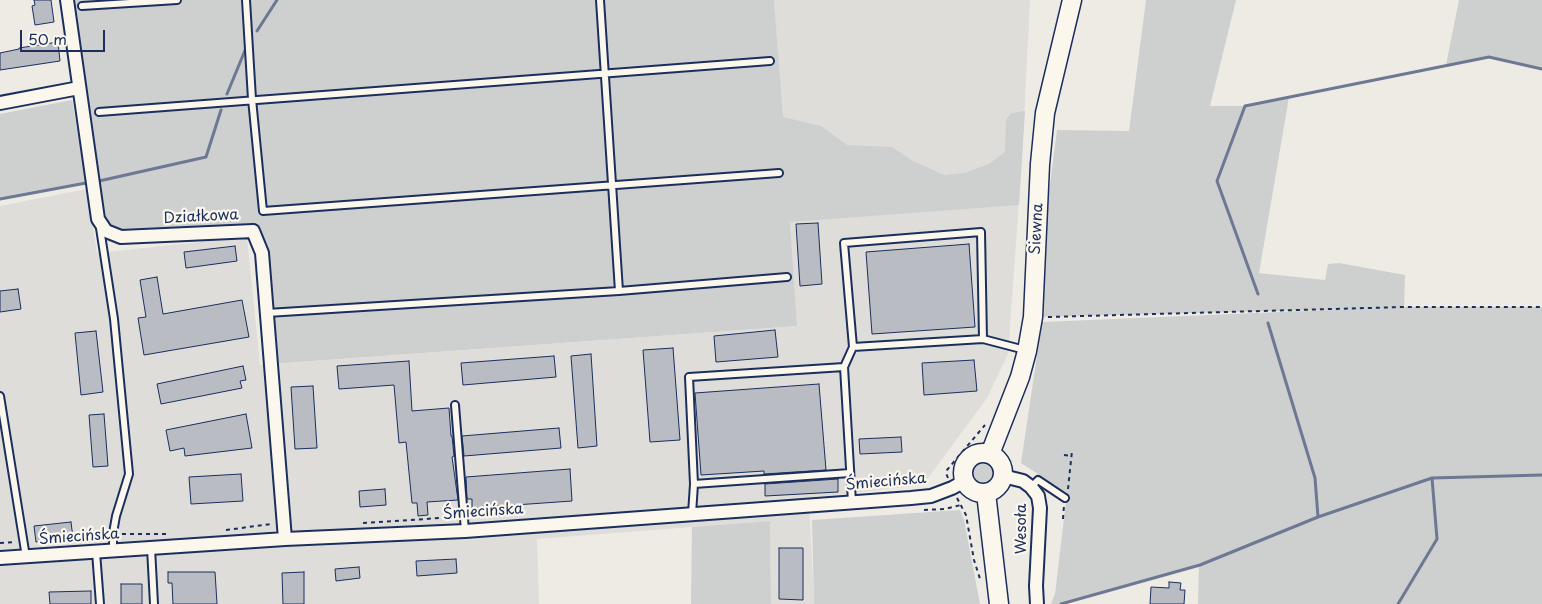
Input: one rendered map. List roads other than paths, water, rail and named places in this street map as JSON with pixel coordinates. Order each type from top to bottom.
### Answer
[{"type":"main road","name":"Siewna","points":[[990,454],[1020,377],[1033,317],[1040,164],[1045,113],[1072,0]]},
{"type":"main road","points":[[978,453],[990,454],[999,460],[1004,470],[1004,476],[998,488],[986,493],[973,491],[958,485],[967,460],[978,453]]},
{"type":"main road","points":[[986,493],[1000,604]]},
{"type":"street","points":[[67,0],[98,218]]},
{"type":"street","points":[[0,103],[79,88]]},
{"type":"street","name":"Działkowa","points":[[98,218],[106,231],[121,237],[252,231],[262,253],[285,539]]},
{"type":"street","name":"Wesoła","points":[[1004,476],[1023,482],[1031,487],[1038,496],[1040,508],[1036,586],[1037,604]]},
{"type":"street","name":"Śmiecińska","points":[[0,558],[285,539],[465,530],[931,496],[958,485]]},
{"type":"lane","points":[[82,6],[177,0]]},
{"type":"lane","points":[[246,0],[252,99],[263,211],[779,173]]},
{"type":"lane","points":[[600,0],[619,291]]},
{"type":"lane","points":[[99,112],[770,61]]},
{"type":"lane","points":[[98,218],[114,319],[129,474],[116,516],[113,551]]},
{"type":"lane","points":[[852,502],[844,367],[853,347],[844,242],[982,232],[983,339]]},
{"type":"lane","points":[[267,313],[619,291],[787,277]]},
{"type":"lane","points":[[853,347],[983,339],[1027,350]]},
{"type":"lane","points":[[692,514],[694,484],[689,378],[844,367]]},
{"type":"lane","points":[[0,396],[26,557]]},
{"type":"lane","points":[[455,404],[465,530]]},
{"type":"lane","points":[[694,484],[850,473]]},
{"type":"lane","points":[[1031,487],[1038,480],[1065,498]]},
{"type":"lane","points":[[150,548],[154,604]]},
{"type":"lane","points":[[96,552],[100,604]]},
{"type":"waterway","points":[[257,31],[277,0]]},
{"type":"waterway","points":[[227,94],[246,48]]},
{"type":"waterway","points":[[1258,294],[1217,181],[1245,106],[1489,57],[1542,69]]},
{"type":"waterway","points":[[99,181],[206,157],[221,110]]},
{"type":"waterway","points":[[0,199],[86,183]]},
{"type":"waterway","points":[[1061,604],[1200,565],[1318,517],[1315,478],[1268,323]]},
{"type":"waterway","points":[[1318,517],[1432,478],[1542,475]]},
{"type":"waterway","points":[[1398,604],[1437,539],[1432,478]]}]
